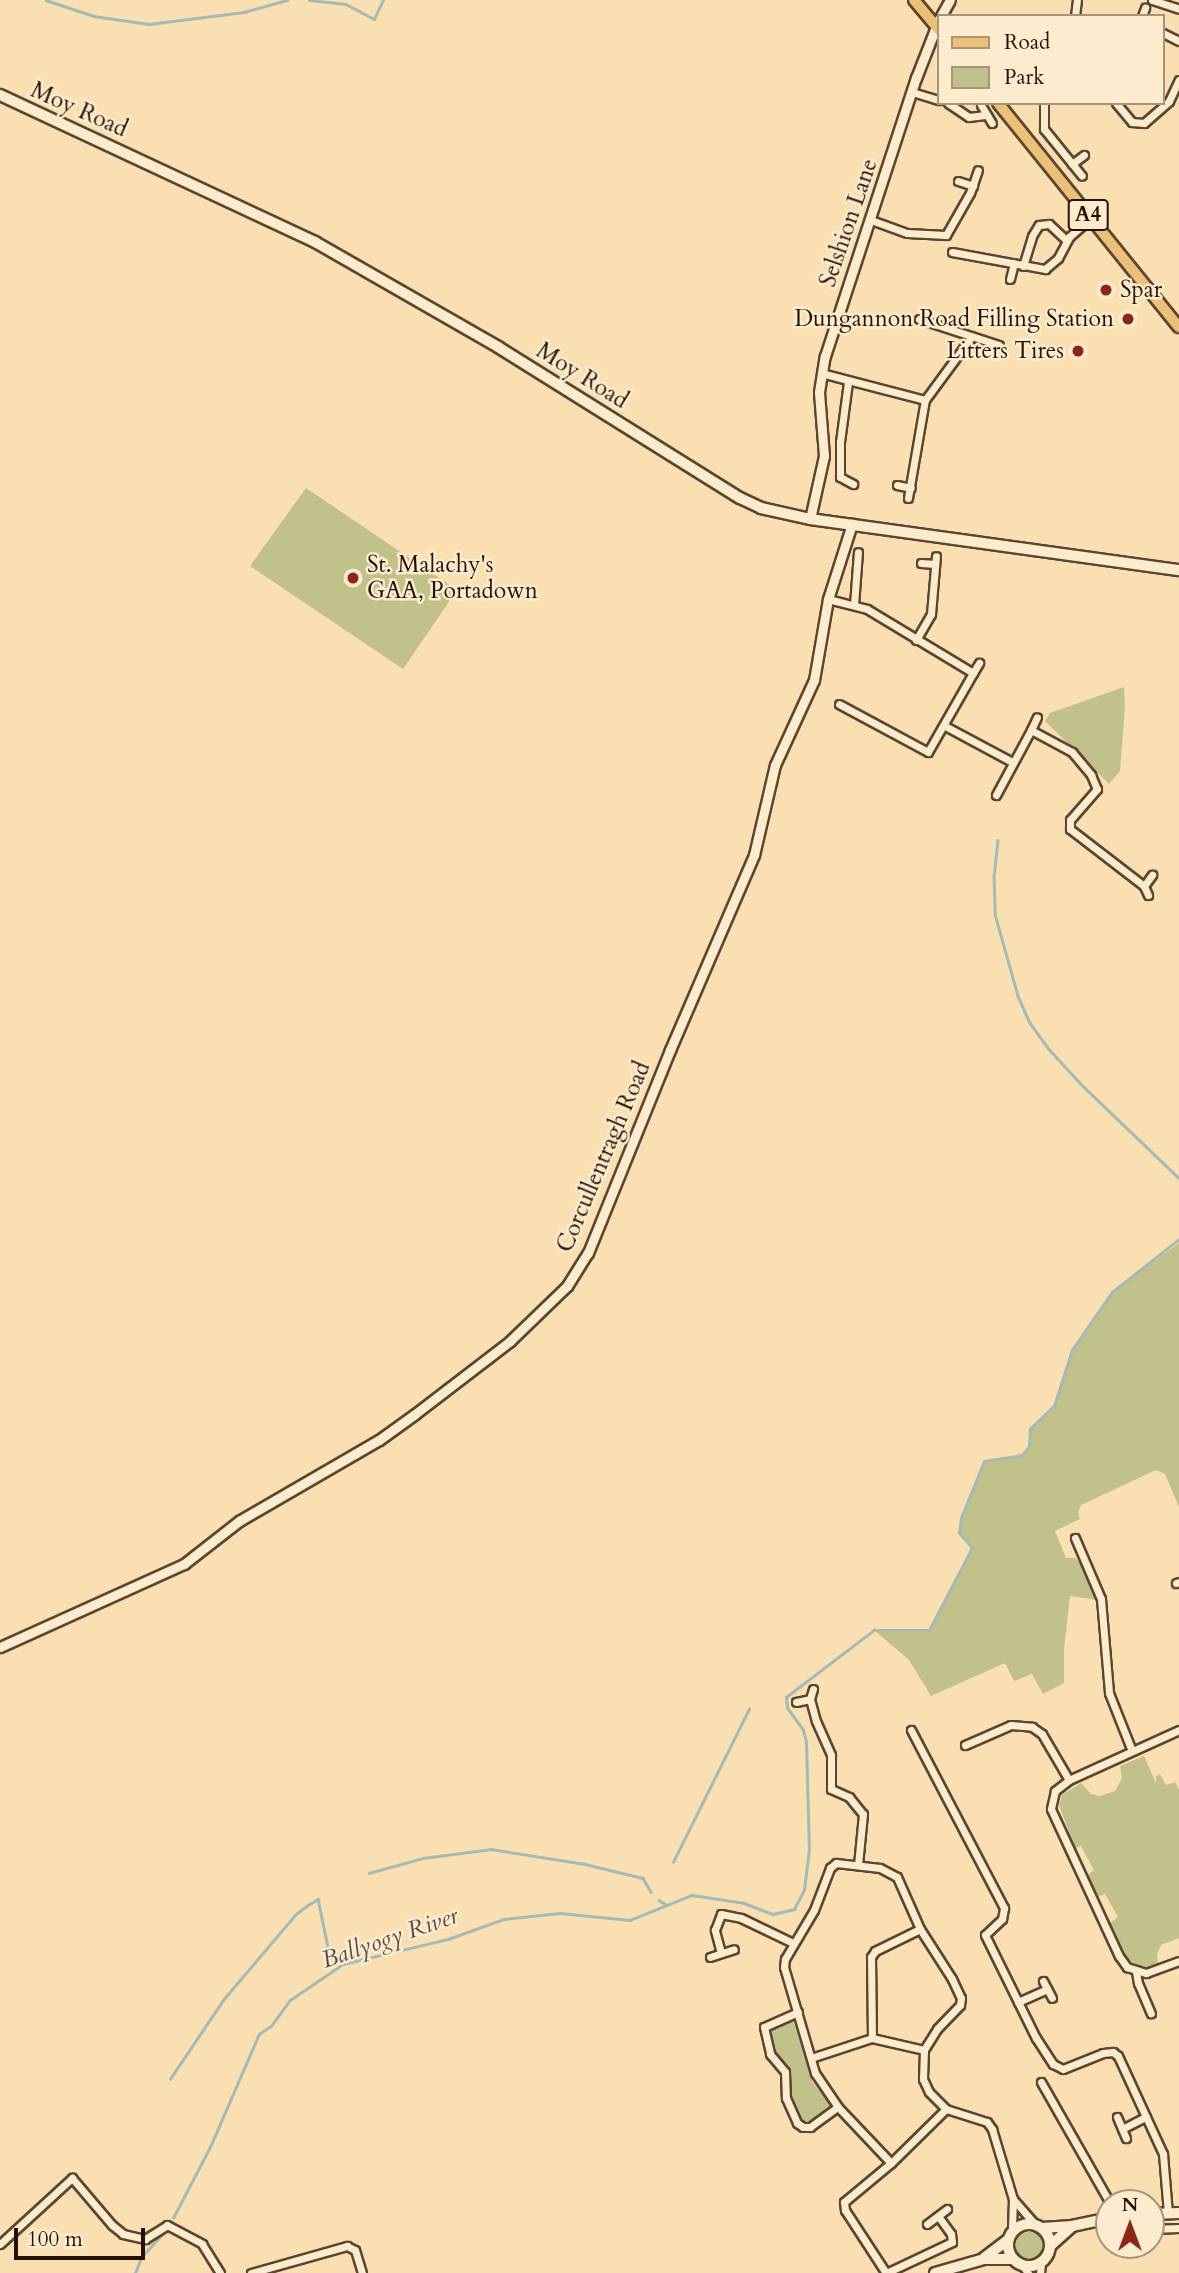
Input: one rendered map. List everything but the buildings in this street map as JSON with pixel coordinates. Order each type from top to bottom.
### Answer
[{"type":"main road","points":[[914,0],[937,21]]},
{"type":"main road","name":"Moy Road","points":[[0,96],[315,242],[498,347],[740,498],[775,512],[810,519],[1179,570]]},
{"type":"main road","name":"A4","points":[[1004,105],[1179,327]]},
{"type":"main road","points":[[935,2273],[984,2259],[1023,2225],[1072,2226],[1095,2221]]},
{"type":"main road","points":[[984,2259],[1041,2268],[1050,2246],[1072,2226]]},
{"type":"main road","points":[[1039,2227],[1050,2246]]},
{"type":"main road","points":[[1011,2236],[1021,2266]]},
{"type":"street","points":[[1152,0],[1179,9]]},
{"type":"street","name":"Selshion Lane","points":[[810,519],[824,456],[821,373],[912,92],[937,28]]},
{"type":"street","points":[[1165,105],[1179,80]]},
{"type":"street","points":[[912,92],[937,99]]},
{"type":"street","points":[[951,105],[969,117],[985,115]]},
{"type":"street","points":[[1044,105],[1044,129],[1082,176]]},
{"type":"street","points":[[1118,105],[1128,118],[1139,125],[1164,105]]},
{"type":"street","points":[[981,106],[992,123]]},
{"type":"street","points":[[1072,164],[1084,155]]},
{"type":"street","points":[[871,220],[907,233],[946,235],[973,186],[978,170]]},
{"type":"street","points":[[958,181],[973,186]]},
{"type":"street","points":[[952,252],[1040,270],[1049,267],[1058,258],[1066,240],[1091,218]]},
{"type":"street","points":[[1023,266],[1032,236],[1040,225],[1049,223],[1066,240]]},
{"type":"street","points":[[1010,279],[1014,263]]},
{"type":"street","points":[[919,318],[999,345]]},
{"type":"street","points":[[908,498],[925,400],[972,336]]},
{"type":"street","points":[[821,373],[925,400]]},
{"type":"street","points":[[842,487],[839,477],[840,442],[848,382]]},
{"type":"street","points":[[839,477],[853,484]]},
{"type":"street","points":[[897,485],[911,488]]},
{"type":"street","name":"Corcullentragh Road","points":[[0,1647],[184,1564],[239,1521],[379,1440],[510,1341],[567,1286],[588,1253],[670,1049],[734,907],[754,855],[775,765],[799,710],[811,690],[828,599],[852,524]]},
{"type":"street","points":[[854,605],[858,552]]},
{"type":"street","points":[[916,640],[930,614],[936,560],[921,563]]},
{"type":"street","points":[[828,599],[867,609],[973,673]]},
{"type":"street","points":[[839,704],[924,752],[932,749],[979,663]]},
{"type":"street","points":[[996,795],[1037,717]]},
{"type":"street","points":[[944,726],[1012,762]]},
{"type":"street","points":[[1031,730],[1072,752],[1096,783],[1097,789],[1092,798],[1070,820],[1070,829],[1144,886],[1148,895]]},
{"type":"street","points":[[1144,886],[1152,875]]},
{"type":"street","points":[[1075,1538],[1101,1598],[1109,1693],[1132,1751]]},
{"type":"street","points":[[813,1689],[810,1699],[818,1727],[831,1755],[831,1789],[849,1797],[863,1814],[858,1865]]},
{"type":"street","points":[[796,1702],[810,1699]]},
{"type":"street","points":[[965,1745],[1010,1725],[1032,1727],[1042,1734],[1069,1780]]},
{"type":"street","points":[[911,1730],[1004,1908],[1002,1919],[985,1935],[1047,2057],[1058,2068],[1072,2066],[1103,2053],[1113,2052],[1118,2056],[1165,2162],[1174,2213]]},
{"type":"street","points":[[1151,2013],[1136,1972],[1119,1956],[1052,1815],[1051,1800],[1055,1791],[1069,1780],[1179,1730]]},
{"type":"street","points":[[891,2163],[838,2107],[816,2073],[784,1963],[814,1910],[832,1864],[880,1868],[897,1877],[920,1929],[947,1968],[961,2001],[937,2029],[924,2050],[923,2079],[929,2092],[946,2109],[987,2122],[992,2129],[1013,2199],[1011,2236]]},
{"type":"street","points":[[721,1953],[715,1930],[721,1914],[741,1918],[793,1943]]},
{"type":"street","points":[[872,2038],[871,1957],[875,1951],[920,1929]]},
{"type":"street","points":[[710,1957],[734,1949]]},
{"type":"street","points":[[1136,1972],[1156,1971],[1179,1961]]},
{"type":"street","points":[[1043,1980],[1052,1998]]},
{"type":"street","points":[[1018,2003],[1047,1989]]},
{"type":"street","points":[[797,2012],[764,2027],[770,2054],[785,2072],[786,2098],[797,2123],[803,2127],[810,2127],[838,2107]]},
{"type":"street","points":[[811,2058],[872,2038],[924,2050]]},
{"type":"street","points":[[1041,2082],[1102,2189]]},
{"type":"street","points":[[938,2216],[951,2234],[949,2245],[892,2272],[882,2270],[845,2210],[844,2202],[891,2163],[946,2109]]},
{"type":"street","points":[[1117,2117],[1126,2138]]},
{"type":"street","points":[[1122,2129],[1146,2117]]},
{"type":"street","points":[[0,2244],[68,2179],[75,2178],[122,2234],[145,2239],[167,2225],[202,2244],[220,2273]]},
{"type":"street","points":[[1013,2199],[1039,2227]]},
{"type":"street","points":[[927,2224],[947,2208]]},
{"type":"street","points":[[251,2273],[347,2246],[355,2250],[362,2273]]},
{"type":"green space","name":"St. Malachy's GAA, Portadown","points":[[306,488],[457,590],[403,669],[250,566]]},
{"type":"green space","points":[[1124,687],[1120,771],[1109,784],[1045,721],[1050,713]]},
{"type":"green space","points":[[1179,1243],[1179,1507],[1165,1474],[1156,1470],[1081,1505],[1078,1512],[1080,1519],[1055,1531],[1066,1558],[1075,1558],[1080,1563],[1097,1600],[1070,1596],[1064,1649],[1064,1683],[1043,1694],[1032,1674],[1014,1681],[1005,1663],[931,1696],[909,1660],[874,1630],[929,1630],[971,1548],[959,1533],[961,1518],[984,1461],[1022,1455],[1029,1446],[1030,1429],[1054,1406],[1072,1350],[1112,1292]]},
{"type":"green space","points":[[1144,1756],[1156,1783],[1156,1776],[1160,1774],[1166,1785],[1175,1782],[1179,1790],[1179,1938],[1161,1945],[1157,1954],[1158,1965],[1148,1968],[1138,1966],[1127,1958],[1110,1923],[1118,1917],[1105,1894],[1098,1897],[1088,1875],[1094,1870],[1081,1846],[1075,1848],[1059,1805],[1062,1795],[1081,1783],[1091,1794],[1100,1796],[1115,1791],[1122,1778],[1120,1766]]},
{"type":"green space","points":[[786,2021],[794,2022],[813,2083],[831,2105],[810,2124],[801,2122],[790,2103],[789,2072],[774,2053],[769,2035],[769,2029]]},
{"type":"green space","points":[[1030,2232],[1041,2236],[1045,2247],[1041,2258],[1030,2262],[1019,2258],[1015,2247],[1019,2236]]},
{"type":"waterway","points":[[46,0],[94,16],[149,24],[244,12],[287,0]]},
{"type":"waterway","points":[[309,0],[346,4],[374,19],[383,0]]},
{"type":"waterway","points":[[998,840],[994,877],[995,914],[1018,996],[1030,1023],[1048,1048],[1083,1086],[1179,1178]]},
{"type":"waterway","points":[[173,2218],[210,2147],[259,2034],[271,2026],[290,2000],[343,1964],[448,1939],[504,1919],[560,1913],[630,1920],[692,1895],[744,1903],[773,1914],[794,1909],[804,1890],[809,1851],[806,1742],[803,1730],[787,1708],[786,1697],[874,1630],[929,1630],[972,1548],[959,1533],[961,1518],[984,1461],[1022,1455],[1029,1446],[1030,1429],[1054,1406],[1072,1350],[1112,1292],[1179,1239]]},
{"type":"waterway","points":[[673,1862],[749,1709]]},
{"type":"waterway","points":[[369,1873],[423,1858],[491,1849],[585,1864],[643,1878],[651,1892]]},
{"type":"waterway","points":[[170,2079],[223,2000],[296,1914],[308,1905],[318,1899],[328,1947],[341,1956],[356,1961]]},
{"type":"waterway","name":"Ballyogy River","points":[[659,1900],[667,1905]]},
{"type":"waterway","name":"Ballyogy River","points":[[135,2273],[142,2256],[168,2228]]},
{"type":"place","name":"Spar","points":[[1106,290]]},
{"type":"place","name":"Dungannon Road Filling Station","points":[[1128,319]]},
{"type":"place","name":"Litters Tires","points":[[1078,351]]},
{"type":"place","name":"St. Malachy's GAA, Portadown","points":[[353,578]]}]
